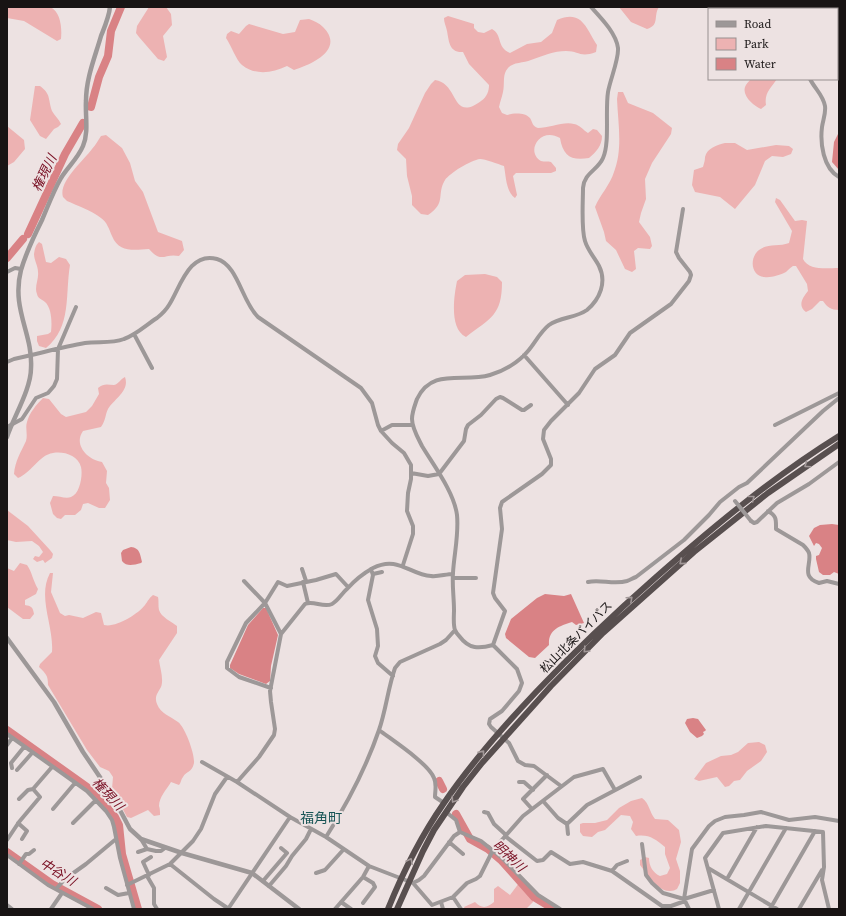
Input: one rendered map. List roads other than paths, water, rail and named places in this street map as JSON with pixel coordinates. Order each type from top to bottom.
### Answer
[{"type":"highway","name":"松山北条バイパス","points":[[388,909],[416,847],[444,803],[498,734],[594,633],[629,600],[769,484],[839,436]]},
{"type":"highway","name":"松山北条バイパス","points":[[397,909],[411,882],[423,851],[463,787],[504,738],[551,686],[603,632],[692,549],[768,493],[839,444]]},
{"type":"street","points":[[7,437],[9,427],[30,379],[31,370],[31,356],[19,305],[18,285],[21,269],[26,254],[59,183],[83,145],[86,137],[86,100],[89,78],[110,7]]},
{"type":"street","points":[[492,645],[483,648],[468,646],[455,630],[453,576],[456,549],[457,515],[452,499],[412,425],[412,413],[422,390],[432,381],[445,378],[487,376],[504,369],[528,352],[549,324],[559,319],[577,314],[588,308],[596,299],[601,290],[603,275],[585,241],[583,234],[583,184],[587,175],[597,167],[604,157],[608,94],[618,47],[614,36],[608,27],[591,7]]},
{"type":"street","points":[[811,80],[825,105],[821,137],[827,164],[831,171],[839,177]]},
{"type":"street","points":[[492,645],[505,611],[504,607],[495,598],[493,592],[502,529],[500,508],[502,502],[542,474],[550,465],[551,459],[543,439],[544,430],[579,393],[595,369],[615,356],[630,333],[671,304],[689,281],[691,275],[690,272],[676,252],[683,209]]},
{"type":"street","points":[[7,362],[14,359],[87,342],[119,341],[134,334],[165,311],[192,265],[204,258],[215,258],[219,260],[229,267],[248,304],[258,316],[361,388],[372,402],[378,425],[392,443],[407,457],[411,473],[407,511],[413,526],[413,534],[403,566]]},
{"type":"street","points":[[7,272],[14,268],[21,269]]},
{"type":"street","points":[[9,427],[19,422],[25,416],[36,398],[48,392],[54,386],[57,379],[58,349],[76,307]]},
{"type":"street","points":[[134,334],[152,368]]},
{"type":"street","points":[[524,355],[568,405]]},
{"type":"street","points":[[775,424],[834,397],[839,393]]},
{"type":"street","points":[[411,473],[428,476],[438,474],[464,441],[468,425],[481,415],[496,399],[500,397],[503,398],[522,410],[530,405]]},
{"type":"street","points":[[588,582],[595,580],[619,582],[627,581],[636,577],[684,540],[720,502],[739,487],[747,483],[823,411],[839,398]]},
{"type":"street","points":[[382,431],[392,425],[412,425]]},
{"type":"street","points":[[730,494],[750,521],[754,523],[789,495],[809,484],[839,462]]},
{"type":"street","points":[[768,511],[775,516],[776,529],[806,548],[809,553],[808,571],[811,579],[819,583],[827,581],[839,584]]},
{"type":"street","points":[[684,540],[692,549]]},
{"type":"street","points":[[237,782],[259,757],[274,735],[275,729],[270,702],[271,688],[281,634],[305,604],[333,604],[348,587],[386,564],[403,566],[432,576],[476,578]]},
{"type":"street","points":[[302,569],[308,603]]},
{"type":"street","points":[[372,572],[382,572]]},
{"type":"street","points":[[372,572],[368,600],[378,629],[378,646],[375,656],[378,662],[392,676]]},
{"type":"street","points":[[271,688],[239,677],[229,671],[226,665],[246,623],[265,603],[278,582],[287,586],[336,574],[348,587]]},
{"type":"street","points":[[244,582],[265,603],[281,634]]},
{"type":"street","points":[[326,837],[349,797],[379,730],[395,668],[400,662],[440,644],[455,630]]},
{"type":"street","points":[[7,638],[54,702],[83,752],[112,795],[130,829],[141,839],[147,849]]},
{"type":"street","points":[[492,645],[517,669],[522,682],[519,691],[502,711],[490,719],[489,724],[509,743],[518,761],[525,765],[534,766],[561,786]]},
{"type":"street","points":[[379,730],[432,773],[435,779],[435,797],[444,803]]},
{"type":"street","points":[[7,734],[96,800],[112,820],[120,858],[134,909]]},
{"type":"street","points":[[7,745],[12,738]]},
{"type":"street","points":[[12,768],[11,763],[24,747]]},
{"type":"street","points":[[17,770],[32,753]]},
{"type":"street","points":[[202,762],[237,782],[290,817],[326,837],[369,866],[411,882],[419,880],[424,876],[454,836],[463,833]]},
{"type":"street","points":[[19,799],[28,790],[33,789],[52,767]]},
{"type":"street","points":[[428,909],[432,905],[453,897],[467,883],[480,876],[493,850],[523,816],[561,786],[578,775],[603,769],[615,790]]},
{"type":"street","points":[[532,809],[523,800],[547,775]]},
{"type":"street","points":[[127,885],[170,864],[198,836],[215,794],[227,777]]},
{"type":"street","points":[[567,824],[587,805],[640,777]]},
{"type":"street","points":[[519,782],[524,782],[533,790]]},
{"type":"street","points":[[53,809],[75,783]]},
{"type":"street","points":[[7,840],[18,823],[40,797],[33,789]]},
{"type":"street","points":[[72,823],[96,800]]},
{"type":"street","points":[[543,801],[558,818],[567,824]]},
{"type":"street","points":[[446,812],[456,820],[463,833],[481,841],[493,850],[538,895],[560,909]]},
{"type":"street","points":[[484,812],[488,814],[494,824],[505,835],[538,861],[543,860],[551,852],[570,864],[583,862],[612,871],[662,906],[672,906],[684,900],[714,890]]},
{"type":"street","points":[[684,900],[692,849],[709,826],[721,818],[761,812],[789,820],[815,817],[839,821]]},
{"type":"street","points":[[170,864],[228,909],[290,817]]},
{"type":"street","points":[[18,823],[27,831],[22,839]]},
{"type":"street","points":[[567,824],[568,834]]},
{"type":"street","points":[[719,909],[705,858],[723,833],[766,826],[823,832],[824,868],[822,880],[829,909]]},
{"type":"street","points":[[727,879],[757,827]]},
{"type":"street","points":[[739,909],[786,828]]},
{"type":"street","points":[[269,886],[286,866],[311,829]]},
{"type":"street","points":[[771,907],[815,831]]},
{"type":"street","points":[[57,888],[65,879],[116,839]]},
{"type":"street","points":[[141,839],[165,848],[252,873],[299,909]]},
{"type":"street","points":[[449,842],[463,854]]},
{"type":"street","points":[[642,844],[646,875],[652,883],[666,895],[675,895],[684,900],[689,909]]},
{"type":"street","points":[[138,852],[147,849],[161,851],[165,848]]},
{"type":"street","points":[[263,881],[287,853],[281,848]]},
{"type":"street","points":[[316,873],[325,870],[344,849]]},
{"type":"street","points":[[20,863],[26,854],[29,854],[34,850]]},
{"type":"street","points":[[7,855],[57,888],[62,893],[93,909]]},
{"type":"street","points":[[151,857],[143,862],[154,888],[154,904],[157,909]]},
{"type":"street","points":[[612,871],[617,865],[627,861]]},
{"type":"street","points":[[335,909],[363,877],[369,866]]},
{"type":"street","points":[[708,868],[771,907],[777,909]]},
{"type":"street","points":[[799,909],[824,868]]},
{"type":"street","points":[[362,903],[374,887],[373,883],[363,877]]},
{"type":"street","points":[[411,882],[432,905]]},
{"type":"street","points":[[106,888],[118,895],[130,893]]},
{"type":"street","points":[[51,909],[62,893]]},
{"type":"street","points":[[453,897],[461,909]]},
{"type":"street","points":[[341,902],[351,909]]},
{"type":"street","points":[[441,902],[443,909]]},
{"type":"street","points":[[7,905],[12,909]]},
{"type":"water","points":[[838,134],[839,170],[832,162],[834,142]]},
{"type":"water","points":[[820,525],[839,525],[839,574],[834,572],[830,575],[823,575],[819,572],[816,559],[816,556],[819,555],[822,548],[816,543],[814,546],[809,536],[814,528]]},
{"type":"water","points":[[131,547],[139,552],[141,563],[128,565],[122,561],[121,553],[123,550]]},
{"type":"water","points":[[545,594],[564,596],[571,594],[584,623],[576,625],[572,622],[555,629],[550,636],[549,645],[535,658],[529,657],[506,638],[505,634],[511,619],[537,598]]},
{"type":"water","points":[[263,608],[266,608],[278,635],[271,666],[270,681],[266,684],[239,674],[230,668],[248,625]]},
{"type":"water","points":[[687,719],[698,719],[706,730],[703,732],[704,734],[702,736],[697,738],[690,732],[685,723]]},
{"type":"waterway","name":"権現川","points":[[91,107],[99,77],[108,56],[111,31],[121,7]]},
{"type":"waterway","name":"権現川","points":[[28,234],[65,154],[83,123]]},
{"type":"waterway","name":"権現川","points":[[7,258],[23,239]]},
{"type":"waterway","name":"権現川","points":[[7,730],[87,787],[115,817],[119,825],[122,854],[138,909]]},
{"type":"waterway","name":"明神川","points":[[439,781],[443,789]]},
{"type":"waterway","name":"明神川","points":[[456,814],[470,839],[488,849],[502,861],[534,897],[554,909]]},
{"type":"waterway","name":"中谷川","points":[[7,852],[52,884],[98,909]]},
{"type":"district","name":"福角町","points":[[321,818]]}]
